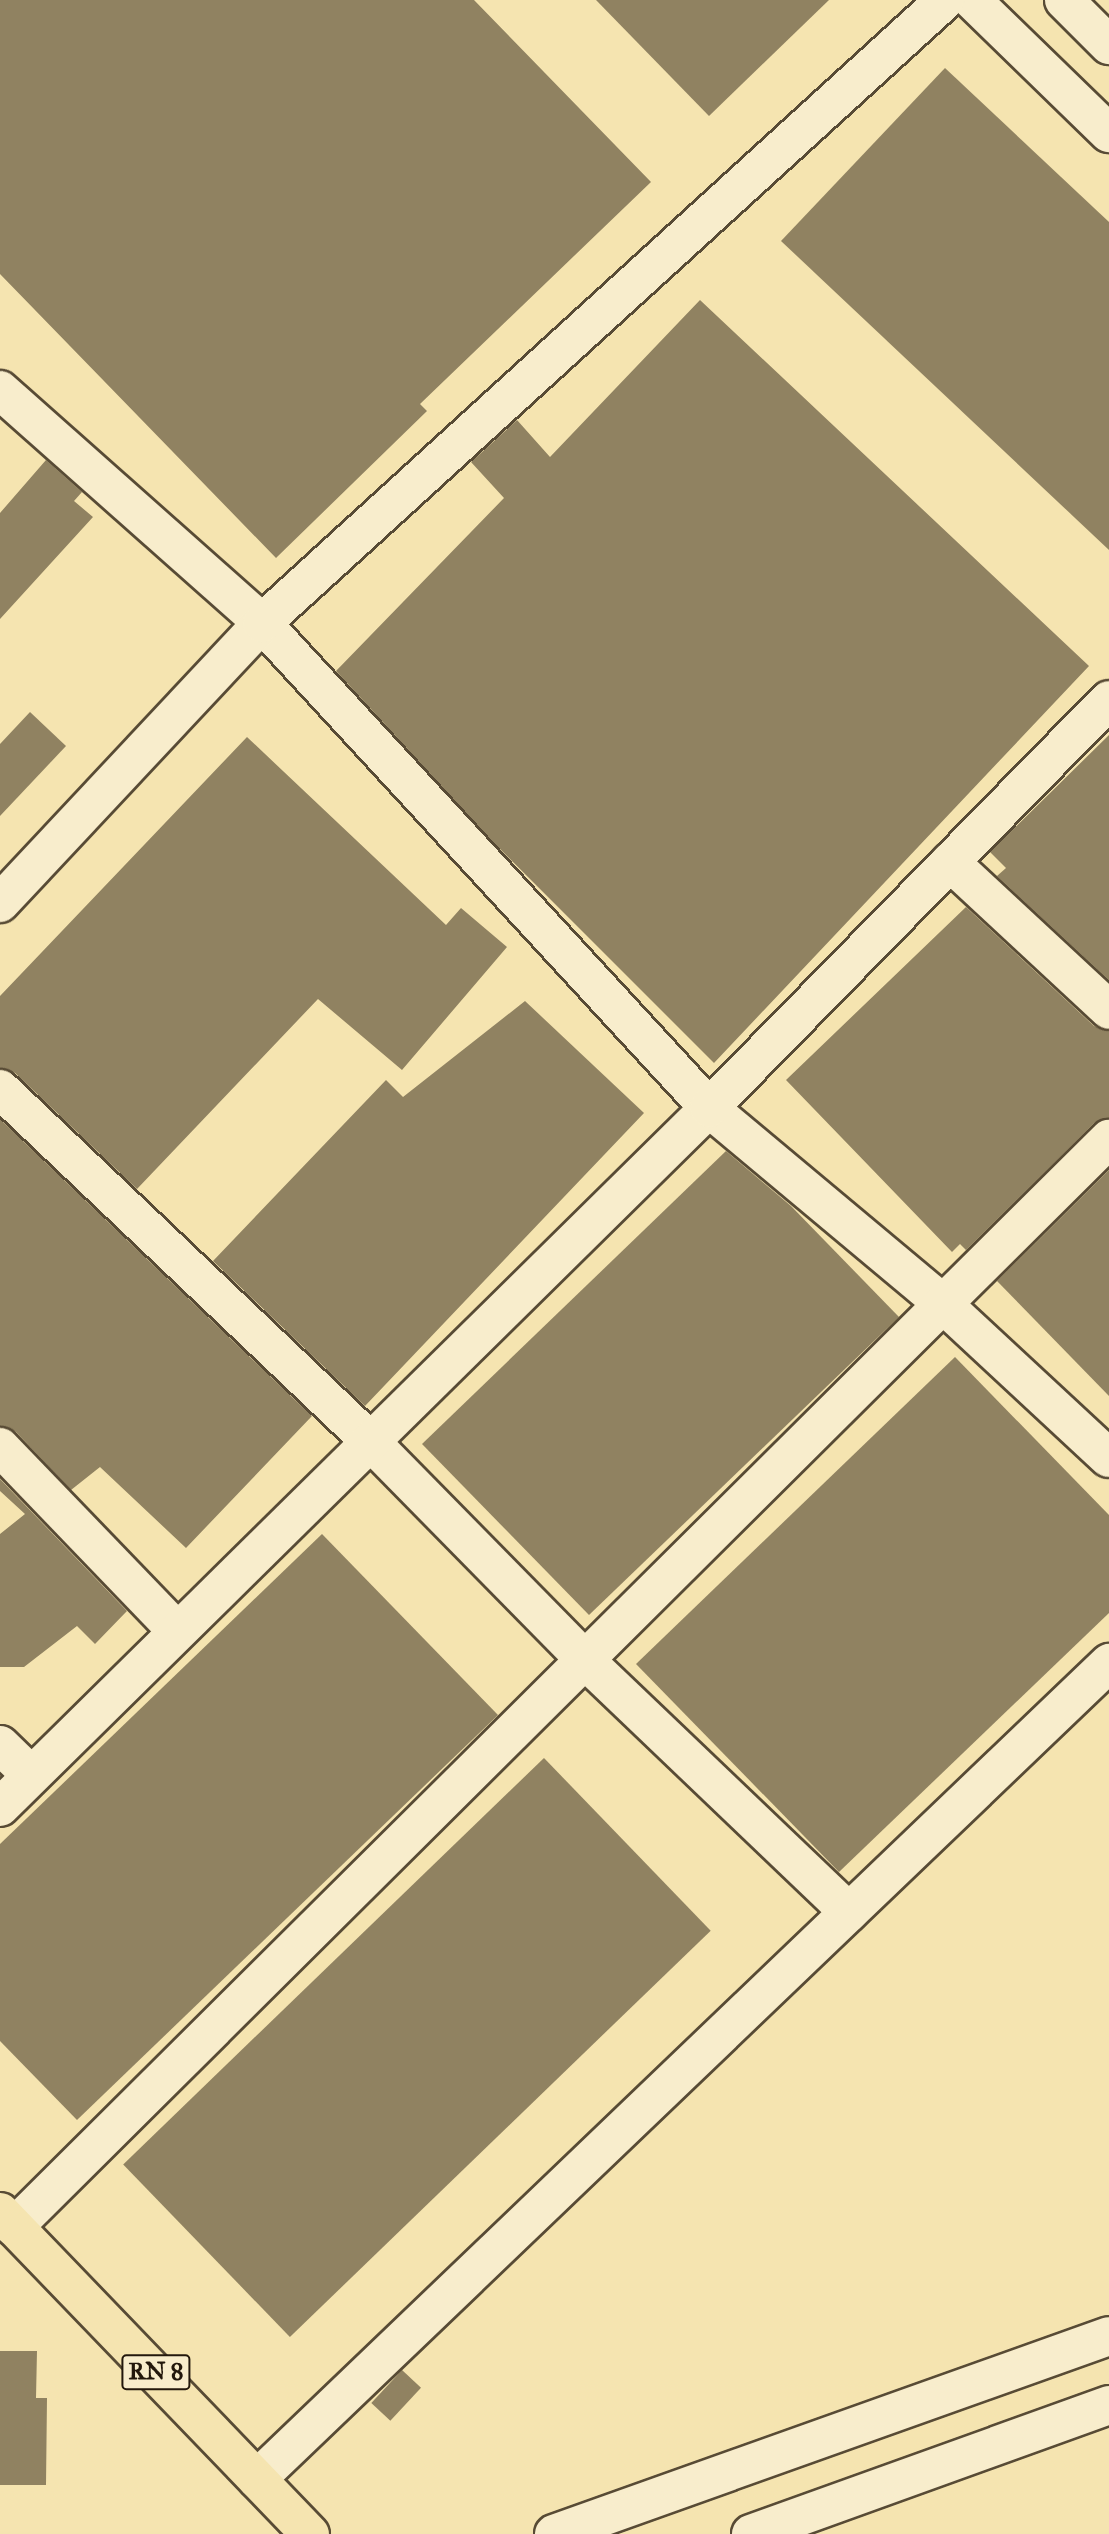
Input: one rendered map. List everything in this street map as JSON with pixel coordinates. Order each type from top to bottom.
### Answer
[{"type":"main road","name":"RN 8","points":[[7,2220],[310,2534]]},
{"type":"street","points":[[0,903],[261,623],[945,0]]},
{"type":"street","points":[[972,0],[1109,133]]},
{"type":"street","points":[[1064,0],[1109,45]]},
{"type":"street","points":[[0,390],[261,623],[709,1108],[943,1304],[1109,1458]]},
{"type":"street","points":[[0,1807],[175,1629],[709,1108],[1109,700]]},
{"type":"street","points":[[950,862],[1109,1010]]},
{"type":"street","points":[[0,1089],[370,1441],[585,1660],[849,1912]]},
{"type":"street","points":[[7,2220],[585,1660],[1109,1139]]},
{"type":"street","points":[[0,1447],[175,1629]]},
{"type":"street","points":[[257,2479],[1109,1664]]},
{"type":"street","points":[[0,1745],[31,1775]]},
{"type":"street","points":[[554,2534],[1109,2336]]},
{"type":"street","points":[[751,2534],[1109,2405]]},
{"type":"building","points":[[0,0],[474,0],[651,182],[420,404],[427,411],[276,558],[0,274]]},
{"type":"building","points":[[596,0],[829,0],[709,116]]},
{"type":"building","points":[[945,68],[1109,222],[1109,550],[781,241]]},
{"type":"building","points":[[700,300],[1089,666],[714,1063],[490,839],[336,671],[504,498],[471,462],[517,420],[550,457]]},
{"type":"building","points":[[46,460],[82,492],[74,501],[93,517],[0,619],[0,513]]},
{"type":"building","points":[[30,712],[66,746],[0,816],[0,744]]},
{"type":"building","points":[[1109,735],[1109,980],[997,876],[1006,868],[990,852]]},
{"type":"building","points":[[247,737],[446,925],[461,908],[507,947],[402,1070],[318,999],[137,1189],[15,1073],[0,1068],[0,996]]},
{"type":"building","points":[[966,907],[1094,1026],[1109,1031],[1109,1118],[1094,1123],[966,1250],[960,1244],[952,1252],[786,1080]]},
{"type":"building","points":[[525,1001],[644,1113],[365,1406],[213,1261],[386,1080],[403,1097]]},
{"type":"building","points":[[0,1119],[312,1416],[186,1548],[100,1467],[71,1490],[16,1432],[0,1426]]},
{"type":"building","points":[[726,1151],[791,1206],[899,1317],[589,1615],[422,1444]]},
{"type":"building","points":[[1109,1170],[1109,1396],[997,1281]]},
{"type":"building","points":[[955,1357],[1109,1515],[1109,1613],[839,1872],[636,1664]]},
{"type":"building","points":[[0,1479],[127,1611],[95,1644],[77,1626],[24,1667],[0,1667],[0,1534],[25,1514],[0,1491]]},
{"type":"building","points":[[322,1534],[498,1715],[77,2120],[0,2041],[0,1844]]},
{"type":"building","points":[[544,1758],[711,1931],[290,2337],[123,2164]]},
{"type":"building","points":[[0,2351],[37,2351],[36,2398],[47,2398],[46,2485],[0,2485]]},
{"type":"building","points":[[402,2370],[421,2388],[390,2421],[371,2403]]}]
